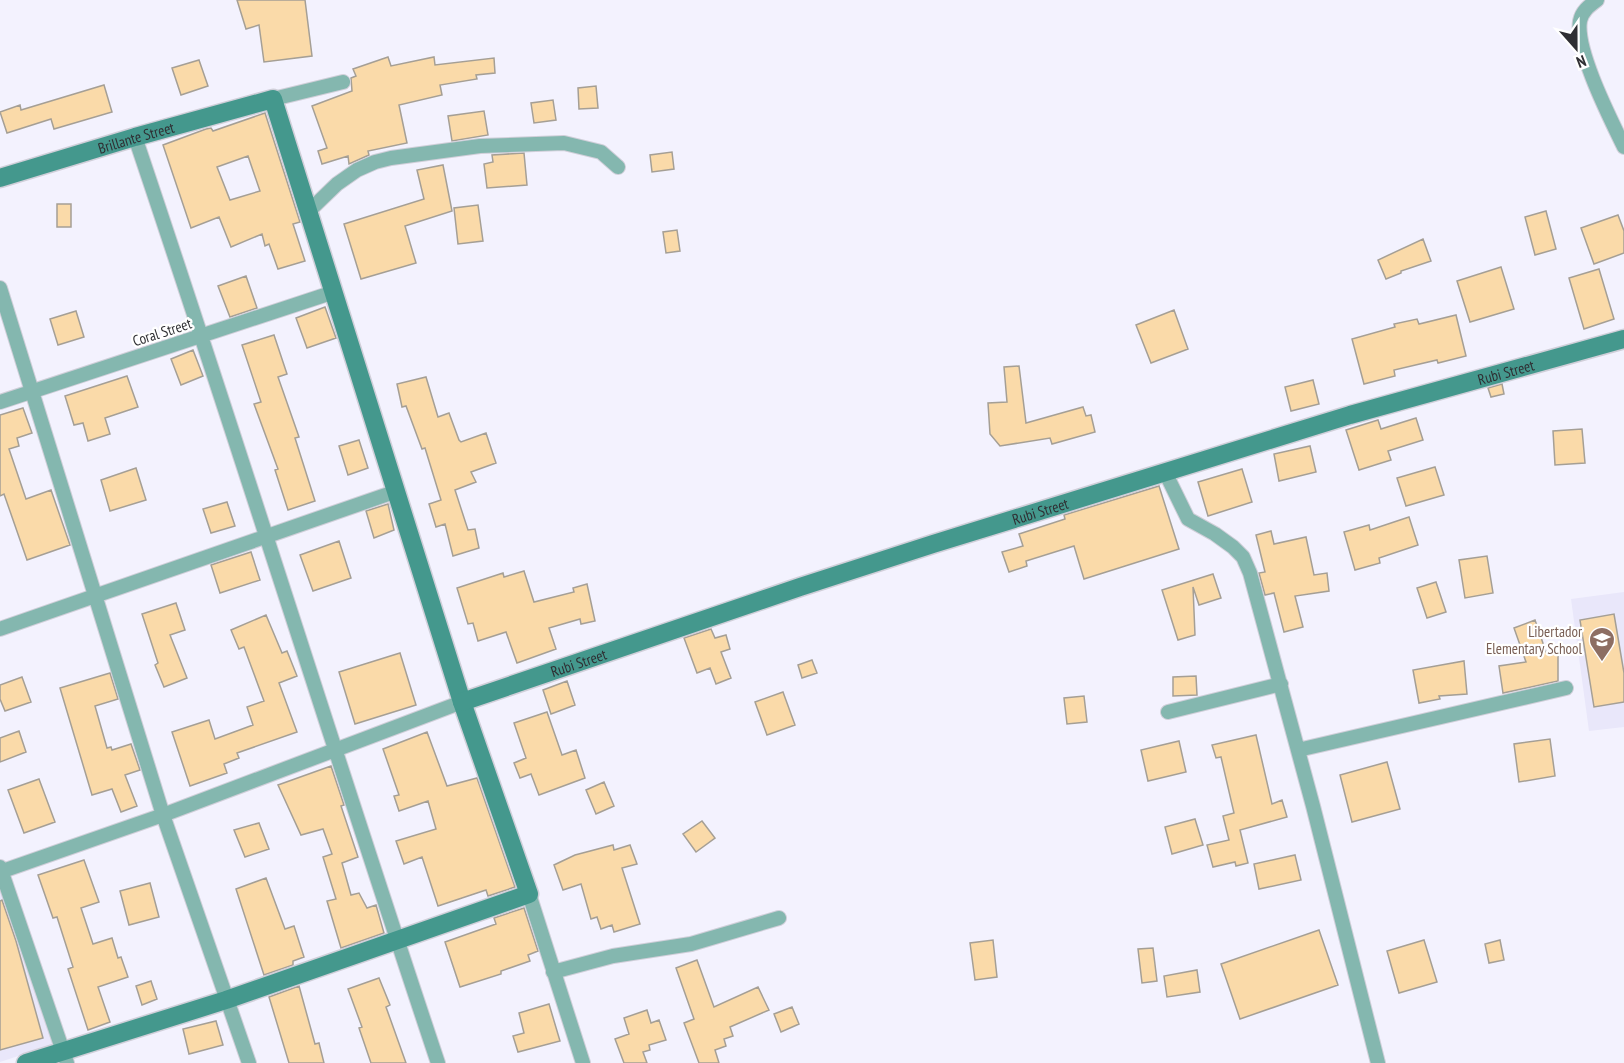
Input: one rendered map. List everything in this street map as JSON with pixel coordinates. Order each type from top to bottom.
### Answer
[{"type":"street","points":[[1597,0],[1582,13],[1580,22],[1582,49],[1604,105],[1624,147]]},
{"type":"street","points":[[343,82],[273,99],[398,491],[462,702],[529,894],[583,1063]]},
{"type":"street","name":"Brillante Street","points":[[0,178],[135,137],[273,99]]},
{"type":"street","points":[[135,137],[438,1063]]},
{"type":"street","points":[[309,211],[337,184],[357,171],[375,162],[391,158],[480,146],[564,143],[602,152],[618,167]]},
{"type":"street","points":[[0,288],[163,815],[249,1063]]},
{"type":"street","name":"Coral Street","points":[[0,402],[334,292]]},
{"type":"street","name":"Rubi Street","points":[[462,702],[800,587],[1165,472],[1350,415],[1624,339]]},
{"type":"street","points":[[1165,472],[1188,519],[1215,534],[1243,557],[1250,573],[1299,750],[1378,1063]]},
{"type":"street","points":[[0,629],[398,491]]},
{"type":"street","points":[[1168,712],[1281,684]]},
{"type":"street","points":[[1299,750],[1566,688]]},
{"type":"street","points":[[66,1057],[0,870],[163,815],[462,702]]},
{"type":"street","points":[[26,1063],[66,1057],[529,894]]},
{"type":"street","points":[[554,972],[613,956],[691,944],[779,918]]},
{"type":"shaded area","name":"Libertador Elementary School","points":[[1624,592],[1624,727],[1589,731],[1571,599]]},
{"type":"shaded area","points":[[0,881],[58,1043],[0,1062]]},
{"type":"building","points":[[237,0],[305,0],[312,56],[264,62],[259,25],[246,29]]},
{"type":"building","points":[[388,57],[391,66],[434,57],[435,65],[494,58],[495,73],[476,75],[477,79],[440,85],[442,95],[399,105],[407,143],[368,151],[369,155],[349,164],[348,156],[322,164],[318,151],[327,148],[312,106],[352,91],[351,78],[356,76],[353,69]]},
{"type":"building","points":[[199,60],[208,86],[181,95],[172,68]]},
{"type":"building","points":[[104,85],[112,112],[54,129],[51,119],[7,133],[0,112],[20,105],[21,110]]},
{"type":"building","points":[[596,86],[598,108],[579,109],[578,88]]},
{"type":"building","points":[[553,100],[556,120],[534,123],[531,103]]},
{"type":"building","points":[[484,111],[488,135],[452,141],[448,116]]},
{"type":"building","points":[[265,113],[300,222],[293,224],[305,261],[278,269],[269,244],[265,246],[262,234],[231,247],[219,217],[191,228],[163,145],[206,129],[211,128],[213,131]],"holes":[[[248,156],[260,191],[230,200],[217,167]]]},
{"type":"building","points":[[672,152],[674,169],[652,172],[650,155]]},
{"type":"building","points":[[524,153],[527,185],[487,188],[484,164],[493,162],[492,155]]},
{"type":"building","points":[[443,165],[452,211],[405,226],[416,263],[361,279],[344,224],[424,199],[417,170]]},
{"type":"building","points":[[57,204],[71,204],[71,227],[57,227]]},
{"type":"building","points":[[478,205],[483,241],[458,244],[454,208]]},
{"type":"building","points":[[1546,211],[1556,249],[1535,255],[1525,217]]},
{"type":"building","points":[[1618,215],[1624,231],[1624,253],[1594,264],[1581,228]]},
{"type":"building","points":[[677,230],[680,251],[666,253],[663,232]]},
{"type":"building","points":[[1423,239],[1431,261],[1401,271],[1386,279],[1378,260]]},
{"type":"building","points":[[1501,267],[1514,309],[1470,322],[1457,281]]},
{"type":"building","points":[[1599,269],[1614,319],[1584,329],[1569,278]]},
{"type":"building","points":[[246,276],[257,308],[230,317],[218,286]]},
{"type":"building","points":[[325,307],[336,338],[307,348],[296,318]]},
{"type":"building","points":[[1174,310],[1188,349],[1151,363],[1136,325]]},
{"type":"building","points":[[76,311],[84,337],[58,345],[50,319]]},
{"type":"building","points":[[1456,315],[1466,356],[1394,370],[1395,376],[1364,384],[1352,339],[1395,327],[1394,324],[1417,319],[1419,324]]},
{"type":"building","points":[[274,335],[287,374],[278,377],[299,437],[295,438],[315,501],[288,510],[275,470],[278,469],[254,404],[261,402],[242,345]]},
{"type":"building","points":[[193,350],[203,376],[181,385],[171,359]]},
{"type":"building","points":[[1019,366],[1026,423],[1083,407],[1086,416],[1091,415],[1095,432],[1052,444],[1050,438],[1000,446],[990,434],[988,403],[1007,402],[1004,367]]},
{"type":"building","points":[[127,376],[138,407],[105,418],[110,434],[88,441],[83,423],[74,425],[65,396]]},
{"type":"building","points":[[426,377],[438,417],[449,413],[461,442],[486,433],[496,463],[471,472],[476,482],[455,490],[468,530],[475,529],[479,548],[453,556],[445,524],[436,527],[429,504],[441,500],[425,448],[422,449],[406,406],[402,407],[397,384]]},
{"type":"building","points":[[1313,380],[1319,404],[1291,411],[1285,387]]},
{"type":"building","points":[[1502,384],[1504,394],[1491,397],[1488,388]]},
{"type":"building","points":[[23,408],[32,433],[17,438],[19,446],[9,449],[26,499],[51,490],[70,545],[27,560],[4,494],[0,496],[0,415]]},
{"type":"building","points":[[1416,418],[1423,440],[1388,451],[1391,460],[1359,470],[1346,430],[1378,420],[1381,429]]},
{"type":"building","points":[[1582,429],[1585,463],[1555,465],[1553,431]]},
{"type":"building","points":[[359,440],[368,468],[348,475],[339,446]]},
{"type":"building","points":[[1310,446],[1316,472],[1279,481],[1274,454]]},
{"type":"building","points":[[1435,467],[1444,495],[1406,506],[1397,478]]},
{"type":"building","points":[[136,468],[146,500],[110,511],[101,480]]},
{"type":"building","points":[[1242,469],[1252,502],[1208,516],[1198,482]]},
{"type":"building","points":[[1159,486],[1179,549],[1084,579],[1074,546],[1026,561],[1027,566],[1009,572],[1002,552],[1023,546],[1019,534],[1065,519],[1064,515]]},
{"type":"building","points":[[227,502],[235,526],[211,533],[203,509]]},
{"type":"building","points":[[388,504],[394,530],[374,538],[366,511]]},
{"type":"building","points":[[1409,517],[1418,545],[1379,558],[1380,563],[1355,570],[1344,532],[1369,525],[1370,530]]},
{"type":"building","points":[[1271,531],[1274,544],[1306,537],[1314,575],[1327,573],[1329,591],[1295,596],[1303,627],[1284,632],[1274,593],[1265,595],[1259,573],[1265,572],[1256,535]]},
{"type":"building","points":[[339,541],[351,578],[313,591],[300,555]]},
{"type":"building","points":[[251,552],[260,580],[220,593],[211,565]]},
{"type":"building","points":[[1487,556],[1493,593],[1465,598],[1459,560]]},
{"type":"building","points":[[524,571],[534,602],[574,592],[573,588],[587,584],[595,621],[581,624],[580,619],[549,628],[556,649],[517,663],[506,632],[478,641],[473,623],[468,624],[457,588],[503,573],[504,577]]},
{"type":"building","points":[[1213,574],[1221,598],[1199,605],[1193,587],[1195,635],[1178,640],[1162,590]]},
{"type":"building","points":[[1436,582],[1446,612],[1427,618],[1417,588]]},
{"type":"building","points":[[176,603],[185,630],[170,635],[187,678],[164,687],[155,665],[158,663],[142,614]]},
{"type":"building","points":[[1614,614],[1624,673],[1624,702],[1594,707],[1580,620]]},
{"type":"building","points":[[266,615],[282,653],[287,651],[297,676],[279,683],[297,732],[237,753],[239,758],[224,764],[227,773],[190,786],[172,732],[209,720],[215,739],[253,725],[247,707],[264,701],[244,647],[239,649],[231,630]]},
{"type":"building","points":[[1535,620],[1546,652],[1558,652],[1558,681],[1503,693],[1499,666],[1526,662],[1514,628]]},
{"type":"building","points":[[711,629],[715,638],[726,635],[730,649],[721,652],[731,678],[716,684],[710,668],[697,673],[684,638]]},
{"type":"building","points":[[400,653],[416,705],[355,724],[339,672]]},
{"type":"building","points":[[812,660],[817,673],[802,678],[798,665]]},
{"type":"building","points":[[1464,661],[1467,694],[1439,696],[1440,699],[1419,703],[1413,670]]},
{"type":"building","points":[[110,673],[118,699],[95,706],[107,748],[111,747],[112,750],[131,744],[140,770],[125,775],[137,806],[121,812],[112,789],[92,795],[60,688]]},
{"type":"building","points":[[1196,676],[1197,695],[1173,696],[1173,677]]},
{"type":"building","points":[[22,677],[31,702],[5,711],[0,699],[0,685]]},
{"type":"building","points":[[567,681],[575,705],[551,714],[543,690]]},
{"type":"building","points":[[783,692],[795,725],[767,735],[755,702]]},
{"type":"building","points":[[1084,696],[1087,722],[1067,724],[1064,698]]},
{"type":"building","points":[[547,712],[562,755],[576,750],[585,778],[539,795],[531,774],[520,778],[514,763],[526,758],[514,723]]},
{"type":"building","points":[[19,731],[26,752],[0,762],[0,738]]},
{"type":"building","points":[[427,732],[447,786],[477,778],[515,887],[488,896],[486,890],[438,906],[422,857],[404,864],[396,841],[436,829],[428,801],[399,811],[394,796],[399,795],[383,749]]},
{"type":"building","points":[[1256,735],[1272,804],[1282,800],[1287,817],[1240,830],[1248,863],[1236,866],[1235,862],[1213,867],[1207,845],[1229,840],[1223,816],[1234,813],[1221,757],[1216,758],[1212,745]]},
{"type":"building","points":[[1550,739],[1555,776],[1519,782],[1514,744]]},
{"type":"building","points":[[1179,741],[1186,772],[1148,781],[1141,750]]},
{"type":"building","points":[[1387,762],[1400,809],[1352,822],[1340,775]]},
{"type":"building","points":[[331,766],[358,857],[342,863],[351,895],[359,893],[367,908],[376,905],[384,933],[341,948],[327,901],[336,899],[323,857],[332,854],[323,829],[301,835],[278,785]]},
{"type":"building","points":[[39,779],[55,822],[24,833],[8,790]]},
{"type":"building","points":[[604,782],[614,806],[596,814],[586,790]]},
{"type":"building","points":[[1195,819],[1203,845],[1172,854],[1165,827]]},
{"type":"building","points":[[702,821],[715,838],[696,852],[683,834]]},
{"type":"building","points":[[259,823],[269,849],[245,857],[234,830]]},
{"type":"building","points":[[613,845],[614,850],[630,845],[637,864],[622,868],[640,924],[614,932],[612,925],[601,929],[597,917],[591,919],[581,884],[563,890],[554,865],[575,855]]},
{"type":"building","points":[[1295,855],[1301,880],[1259,889],[1254,864]]},
{"type":"building","points":[[84,860],[99,902],[81,908],[93,944],[112,938],[118,958],[121,957],[128,977],[98,987],[110,1022],[88,1030],[68,969],[73,967],[57,917],[53,918],[38,875]]},
{"type":"building","points":[[266,878],[285,929],[294,926],[304,957],[293,961],[293,965],[264,975],[236,889]]},
{"type":"building","points":[[150,883],[159,917],[129,925],[120,891]]},
{"type":"building","points":[[2,900],[43,1038],[0,1050],[0,901]]},
{"type":"building","points":[[524,908],[538,951],[528,955],[530,961],[501,971],[501,974],[460,987],[445,942],[496,924],[494,918]]},
{"type":"building","points":[[1319,930],[1338,985],[1240,1019],[1221,964]]},
{"type":"building","points":[[993,940],[997,977],[975,980],[970,943]]},
{"type":"building","points":[[1424,940],[1437,982],[1399,993],[1387,951]]},
{"type":"building","points":[[1500,940],[1504,960],[1489,963],[1485,944]]},
{"type":"building","points":[[1153,948],[1157,981],[1142,983],[1138,949]]},
{"type":"building","points":[[697,960],[714,1007],[758,987],[769,1010],[730,1027],[733,1036],[724,1039],[726,1046],[715,1050],[719,1063],[699,1063],[684,1023],[694,1019],[676,968]]},
{"type":"building","points":[[1197,970],[1200,992],[1167,997],[1164,976]]},
{"type":"building","points":[[379,978],[390,1005],[386,1007],[406,1063],[371,1063],[359,1028],[362,1027],[348,989]]},
{"type":"building","points":[[151,981],[157,999],[142,1005],[136,986]]},
{"type":"building","points":[[299,986],[315,1044],[319,1043],[324,1063],[289,1063],[269,997]]},
{"type":"building","points":[[549,1004],[560,1041],[518,1052],[513,1036],[524,1033],[519,1013]]},
{"type":"building","points":[[792,1007],[799,1024],[781,1032],[774,1014]]},
{"type":"building","points":[[647,1010],[651,1023],[659,1020],[666,1040],[649,1045],[650,1050],[643,1052],[647,1063],[624,1063],[615,1039],[629,1034],[624,1018]]},
{"type":"building","points":[[216,1021],[223,1045],[189,1054],[183,1029]]},
{"type":"place","name":"Libertador Elementary School","points":[[1602,663]]}]
